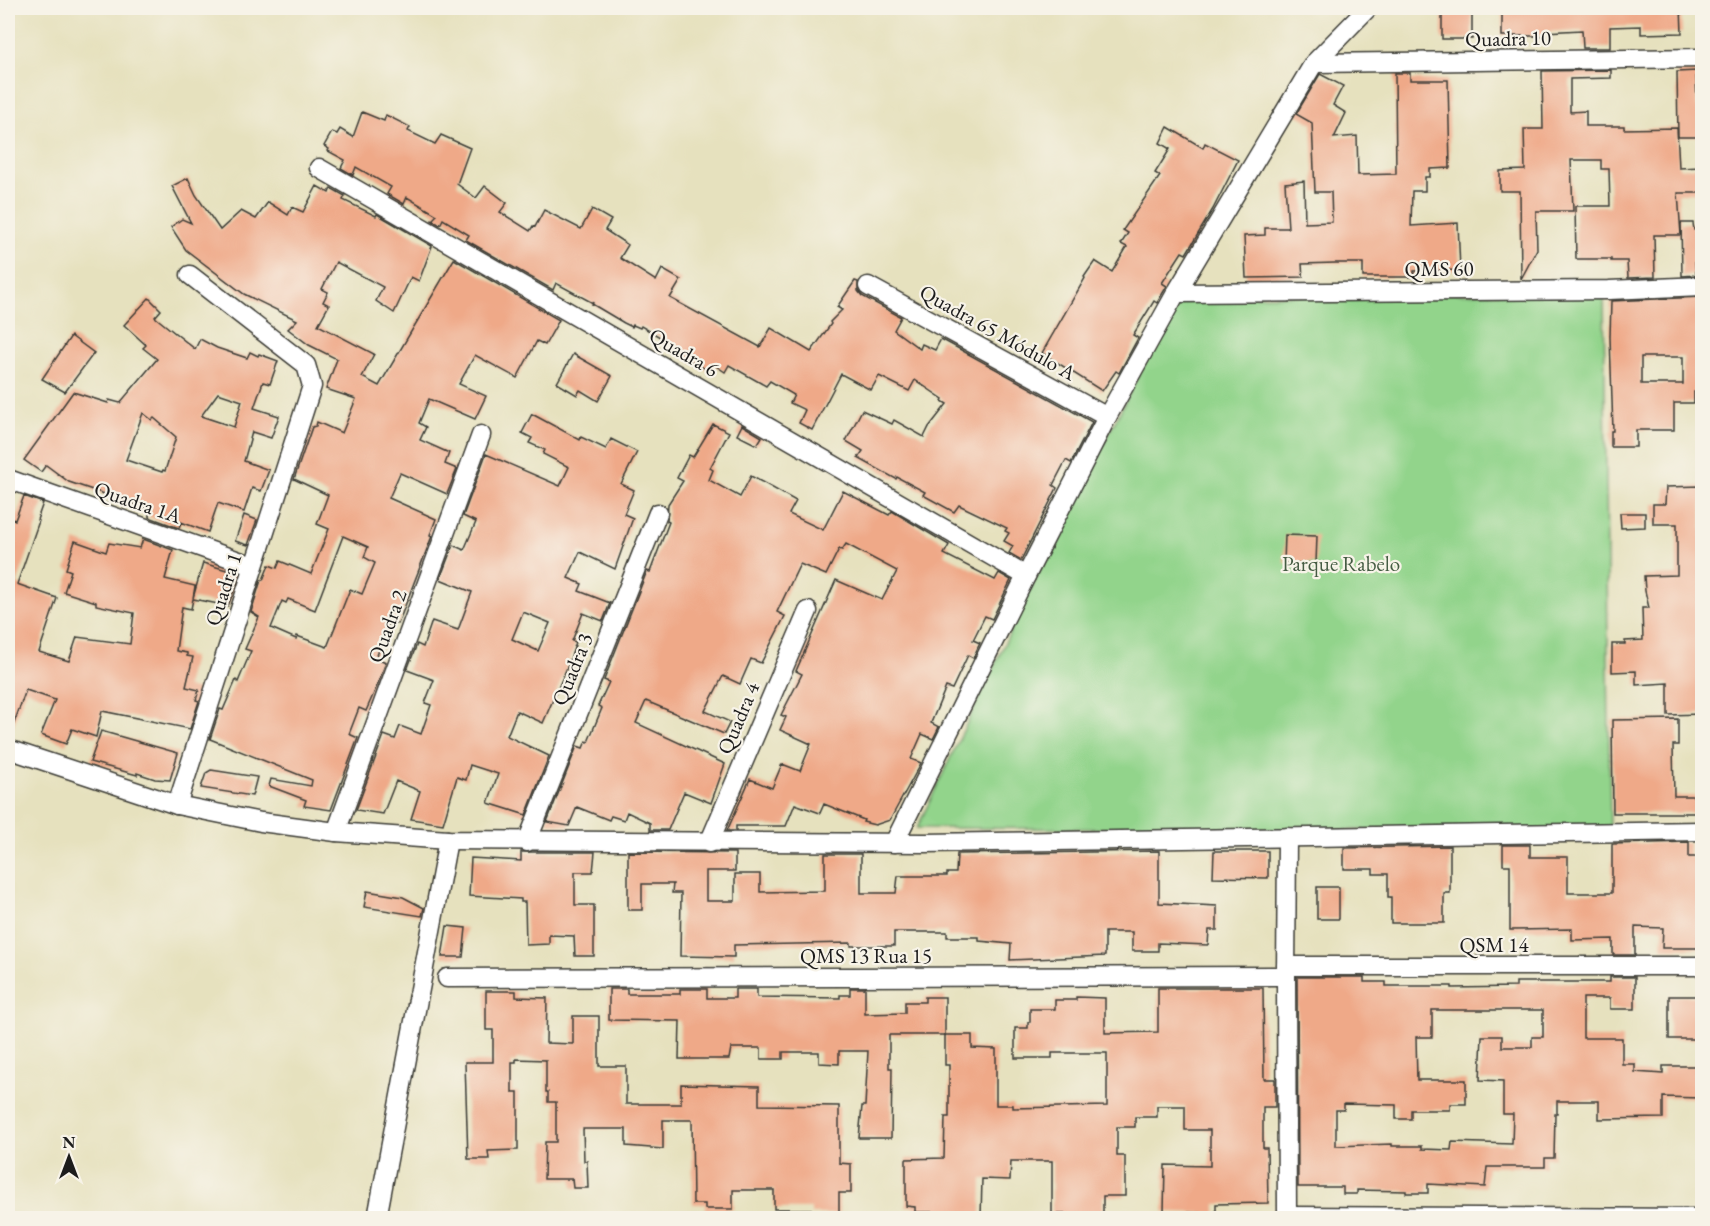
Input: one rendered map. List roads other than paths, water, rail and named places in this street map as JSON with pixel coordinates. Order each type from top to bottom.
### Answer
[{"type":"street","points":[[894,843],[1107,417],[1176,293],[1314,63],[1368,8]]},
{"type":"street","name":"Quadra 10","points":[[1314,63],[1702,58]]},
{"type":"street","name":"Quadra 6","points":[[319,168],[1026,576]]},
{"type":"street","name":"Quadra 1","points":[[177,806],[312,386],[306,365],[190,275]]},
{"type":"street","name":"Quadra 65 Módulo A","points":[[868,286],[1107,417]]},
{"type":"street","name":"QMS 60","points":[[1176,293],[1597,290],[1702,286]]},
{"type":"street","name":"Quadra 2","points":[[336,832],[481,435]]},
{"type":"street","name":"Quadra 1A","points":[[8,479],[253,566]]},
{"type":"street","name":"Quadra 3","points":[[527,842],[658,513]]},
{"type":"street","name":"Quadra 4","points":[[709,843],[808,611]]},
{"type":"street","points":[[8,749],[177,806],[261,822],[336,832],[448,840],[894,843],[1702,831]]},
{"type":"street","points":[[1287,837],[1287,1217],[1702,1218]]},
{"type":"street","points":[[377,1218],[448,840]]},
{"type":"street","name":"QSM 14","points":[[1286,971],[1702,966]]},
{"type":"street","name":"QMS 13 Rua 15","points":[[447,978],[1286,971]]},
{"type":"park label","name":"Parque Rabelo","points":[[1341,563]]}]
